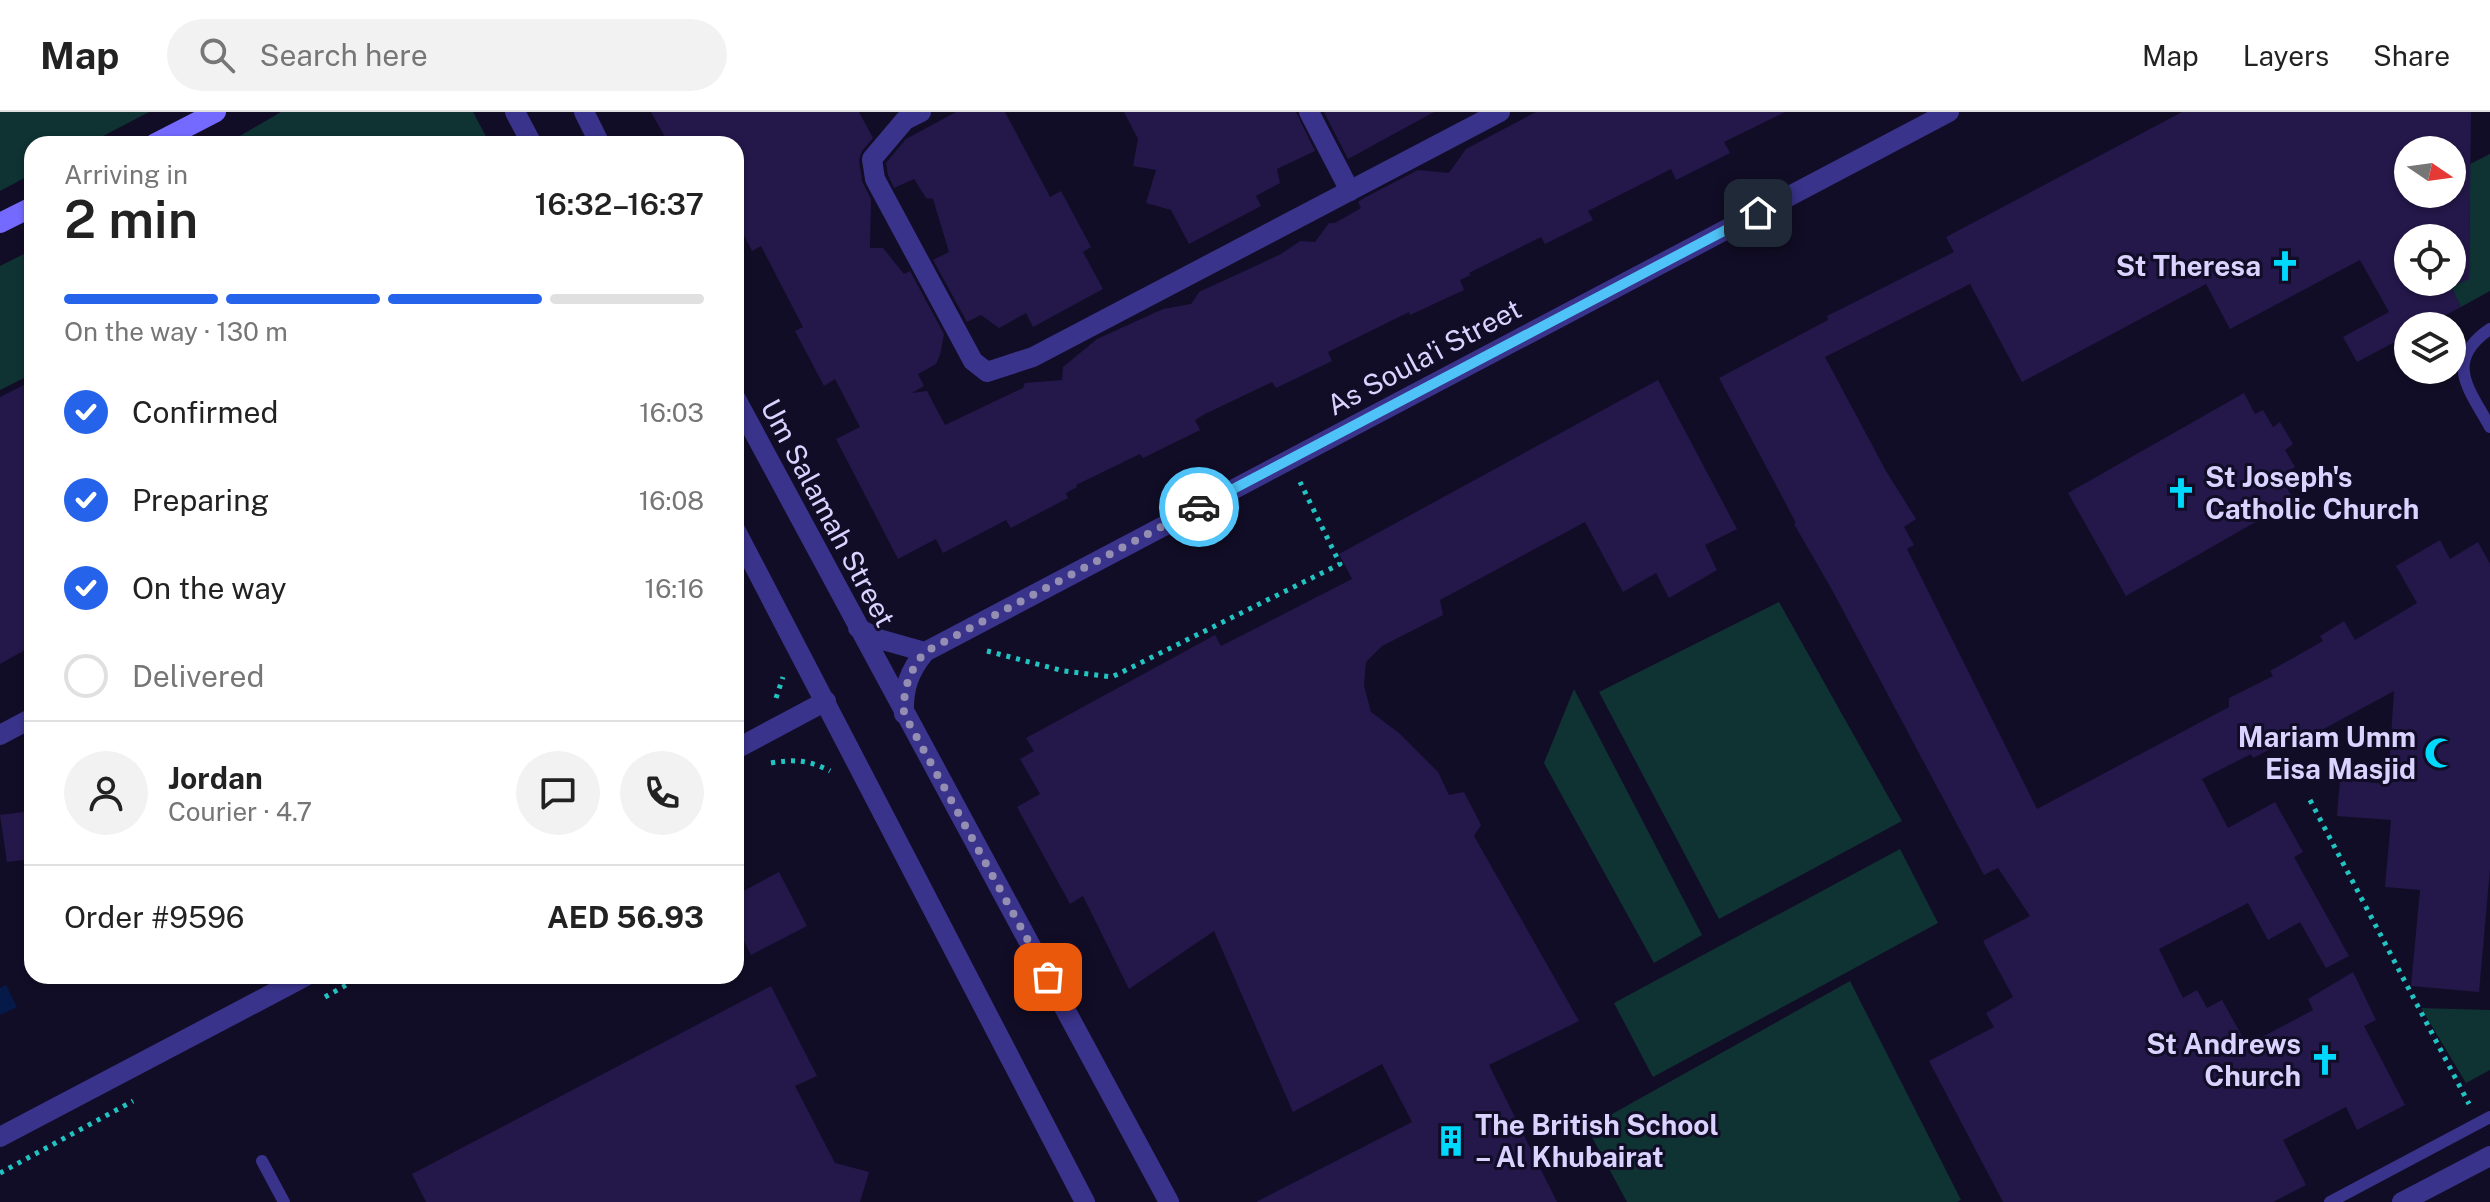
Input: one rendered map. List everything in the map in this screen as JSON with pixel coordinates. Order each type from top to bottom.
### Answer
[{"type":"main road","points":[[170,136],[216,112]]},
{"type":"main road","points":[[0,223],[24,211]]},
{"type":"street","points":[[515,112],[528,136]]},
{"type":"street","points":[[584,112],[596,136]]},
{"type":"street","points":[[921,112],[905,120],[872,159],[875,179],[973,361],[987,372],[1033,357],[1500,112]]},
{"type":"street","points":[[1309,112],[1350,191]]},
{"type":"street","name":"As Soula'i Street","points":[[925,652],[1949,112]]},
{"type":"street","name":"Um Salamah Street","points":[[744,414],[1169,1202]]},
{"type":"street","points":[[744,546],[1085,1202]]},
{"type":"street","points":[[858,628],[890,643],[925,652],[910,673],[904,714]]},
{"type":"street","points":[[744,745],[826,701]]},
{"type":"street","points":[[0,735],[24,722]]},
{"type":"street","points":[[0,1137],[291,984]]},
{"type":"street","points":[[2402,1202],[2490,1156]]},
{"type":"lane","points":[[2490,329],[2471,344],[2463,364],[2465,383],[2490,427]]},
{"type":"lane","points":[[2330,1202],[2484,1120]]},
{"type":"lane","points":[[262,1161],[284,1202]]},
{"type":"path","points":[[771,705],[780,691],[785,667]]},
{"type":"path","points":[[762,767],[790,760],[813,762],[853,783],[875,799]]},
{"type":"path","points":[[2310,800],[2484,1120]]},
{"type":"green space","points":[[0,112],[149,112],[103,136],[24,136],[24,178],[0,191]]},
{"type":"green space","points":[[281,112],[473,112],[486,136],[240,136]]},
{"type":"green space","points":[[2490,154],[2490,291],[2461,307],[2456,296],[2466,296],[2466,280],[2469,278],[2470,164]]},
{"type":"green space","points":[[24,254],[24,378],[0,390],[0,266]]},
{"type":"green space","points":[[1779,602],[1902,821],[1719,919],[1599,692]]},
{"type":"green space","points":[[1574,689],[1702,935],[1654,963],[1544,763]]},
{"type":"green space","points":[[1900,849],[1938,923],[1653,1077],[1614,1003]]},
{"type":"green space","points":[[1850,981],[1961,1200],[1627,1202],[1587,1128]]},
{"type":"green space","points":[[2421,1008],[2490,1010],[2490,1070],[2466,1083]]},
{"type":"water","points":[[6,985],[17,1007],[0,1015],[0,988]]},
{"type":"building","points":[[651,112],[859,112],[873,138],[859,160],[862,181],[871,199],[870,248],[883,248],[904,274],[910,271],[944,334],[936,364],[918,374],[924,386],[912,393],[927,391],[945,425],[1023,388],[1025,383],[1062,380],[1063,367],[1097,339],[1163,309],[1191,304],[1199,292],[1281,254],[1300,241],[1315,242],[1329,223],[1335,223],[1361,208],[1358,202],[1418,170],[1449,173],[1466,149],[1536,112],[1785,112],[1724,142],[1730,153],[1676,180],[1671,169],[1588,211],[1593,220],[1545,244],[1541,237],[1469,273],[1471,275],[1460,280],[1464,290],[1410,315],[1409,312],[1328,352],[1332,361],[1276,388],[1272,382],[1205,414],[1195,420],[1200,430],[1143,458],[1140,454],[1076,485],[1066,493],[1068,498],[1011,528],[1006,520],[943,553],[936,539],[898,559],[836,439],[860,427],[835,379],[824,386],[795,331],[803,327],[761,246],[752,251],[744,236],[744,136],[664,136]]},
{"type":"building","points":[[956,112],[1005,112],[1050,197],[1061,191],[1091,247],[1083,252],[1103,289],[1033,327],[1026,313],[999,328],[981,315],[967,322],[933,260],[949,252],[933,199],[926,198],[914,179],[894,188],[886,163],[906,139]]},
{"type":"building","points":[[1124,112],[1296,112],[1315,151],[1277,169],[1280,183],[1256,196],[1261,206],[1189,244],[1171,210],[1146,203],[1156,170],[1133,166],[1138,139]]},
{"type":"building","points":[[1324,112],[1434,112],[1348,159]]},
{"type":"building","points":[[2182,112],[2471,112],[2469,279],[2466,280],[2466,224],[2394,224],[2394,296],[2456,296],[2461,307],[2452,312],[2394,312],[2394,342],[2357,362],[2343,337],[2389,312],[2360,260],[2230,329],[2206,284],[2022,382],[1970,284],[1825,357],[1886,471],[1916,519],[1904,527],[1914,545],[1907,549],[2037,809],[2229,707],[2229,698],[2273,676],[2270,671],[2323,641],[2320,636],[2344,621],[2355,640],[2417,603],[2396,566],[2440,540],[2450,559],[2478,542],[2490,564],[2490,869],[2479,992],[2411,986],[2420,890],[2385,887],[2391,820],[2337,816],[2340,780],[2388,784],[2394,691],[2307,738],[2304,732],[2202,779],[2228,828],[2275,802],[2303,852],[2294,857],[2349,956],[2326,968],[2300,922],[2268,940],[2248,903],[2159,949],[2183,998],[2197,990],[2207,1008],[2222,1000],[2247,1045],[2313,1010],[2308,999],[2353,972],[2376,1020],[2364,1026],[2405,1105],[2357,1130],[2346,1107],[2283,1140],[2306,1185],[2273,1202],[2003,1202],[1929,1061],[1994,1027],[1986,1013],[2013,997],[1983,941],[2030,916],[1998,868],[1984,875],[1794,524],[1719,378],[1828,320],[1827,316],[1954,252],[1946,237]]},
{"type":"building","points":[[1658,380],[1737,529],[1705,545],[1717,570],[1669,598],[1656,573],[1623,592],[1585,522],[1440,600],[1443,615],[1382,646],[1366,662],[1364,686],[1371,712],[1399,733],[1438,772],[1449,795],[1464,792],[1481,825],[1474,836],[1579,1021],[1489,1065],[1557,1202],[1256,1202],[1412,1122],[1382,1064],[1293,1112],[1214,931],[1129,989],[1083,896],[1070,904],[1017,807],[1040,794],[1020,759],[1034,751],[1026,738],[1215,635],[1221,646],[1352,579],[1339,554]]},
{"type":"building","points":[[24,385],[24,650],[0,664],[0,397]]},
{"type":"building","points":[[2244,393],[2255,414],[2263,410],[2273,427],[2280,422],[2293,444],[2285,450],[2295,467],[2280,476],[2294,500],[2126,596],[2068,493]]},
{"type":"building","points":[[24,812],[24,860],[7,862],[0,815]]},
{"type":"building","points":[[779,872],[807,926],[751,955],[744,941],[744,891]]},
{"type":"building","points":[[771,986],[817,1076],[795,1086],[835,1163],[869,1172],[860,1202],[426,1202],[412,1174]]},
{"type":"way so far","points":[[1048,977],[904,714],[905,687],[916,662],[925,652],[1199,507]]},
{"type":"place","name":"St Theresa","points":[[2285,266]]},
{"type":"place","name":"St Joseph's Catholic Church","points":[[2181,493]]},
{"type":"place","name":"Mariam Umm Eisa Masjid","points":[[2440,753]]},
{"type":"place","name":"St Andrews Church","points":[[2325,1060]]},
{"type":"place","name":"The British School – Al Khubairat","points":[[1451,1141]]},
{"type":"route","points":[[1199,507],[1758,213]]}]
